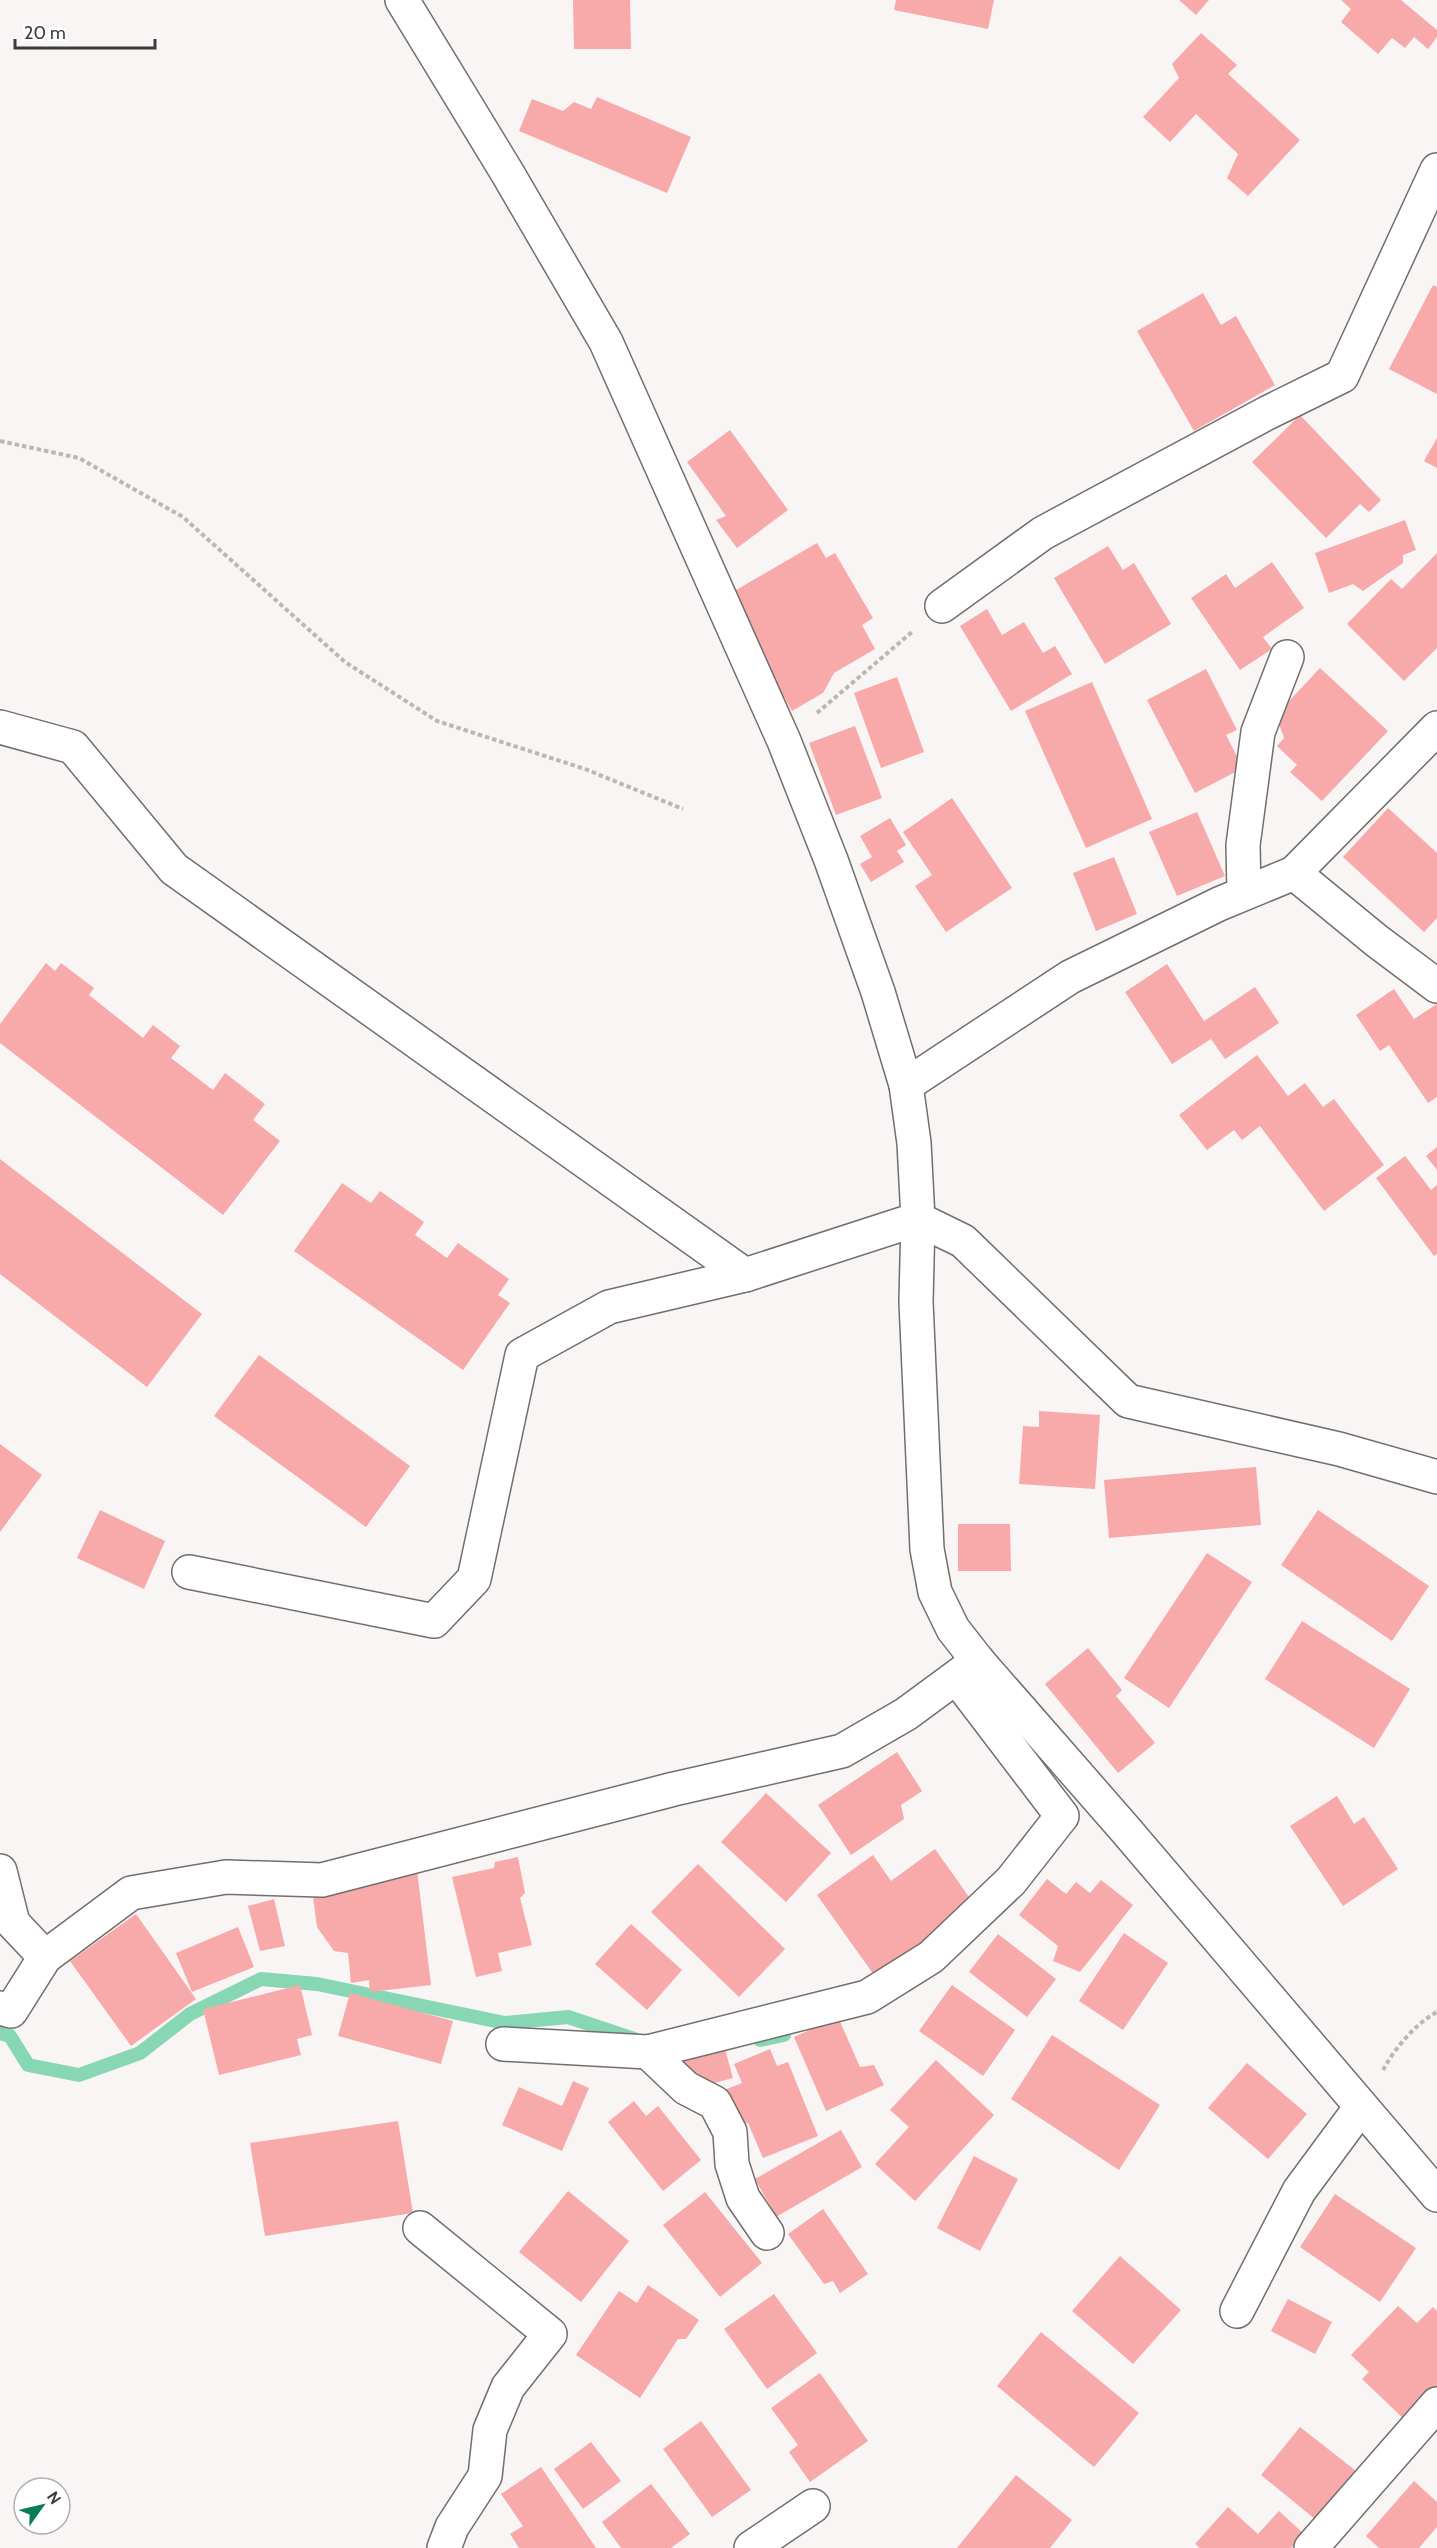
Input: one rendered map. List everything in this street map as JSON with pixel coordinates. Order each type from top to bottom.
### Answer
[{"type":"street","points":[[402,0],[508,174],[606,342],[784,741],[831,860],[878,993],[906,1085],[914,1143],[918,1219],[916,1302],[927,1549],[935,1592],[953,1629],[967,1670],[1062,1816],[1011,1881],[931,1957],[867,1997],[648,2052],[503,2044]]},
{"type":"street","points":[[942,606],[1043,532],[1267,412],[1342,376],[1437,170]]},
{"type":"street","points":[[1244,893],[1243,844],[1258,732],[1287,657]]},
{"type":"street","points":[[0,727],[73,747],[174,869],[745,1275]]},
{"type":"street","points":[[906,1085],[1070,977],[1244,893],[1294,873],[1437,728]]},
{"type":"street","points":[[1294,873],[1377,941],[1437,986]]},
{"type":"street","points":[[189,1572],[434,1621],[474,1579],[522,1355],[609,1307],[745,1275],[918,1219],[963,1240],[1128,1401],[1339,1449],[1437,1477]]},
{"type":"street","points":[[0,2008],[11,2011],[45,1957],[132,1893],[226,1877],[322,1880],[674,1789],[842,1751],[906,1714],[967,1670]]},
{"type":"street","points":[[967,1670],[1124,1828],[1437,2195]]},
{"type":"street","points":[[0,1871],[13,1923],[45,1957]]},
{"type":"street","points":[[648,2052],[686,2088],[716,2103],[730,2132],[732,2164],[743,2198],[767,2233]]},
{"type":"street","points":[[1237,2311],[1299,2192],[1361,2107]]},
{"type":"street","points":[[420,2228],[550,2334],[508,2387],[490,2430],[484,2476],[455,2541]]},
{"type":"street","points":[[1311,2548],[1437,2404]]},
{"type":"street","points":[[751,2548],[813,2506]]},
{"type":"path","points":[[0,441],[79,458],[183,517],[345,662],[437,721],[585,769],[683,810]]},
{"type":"path","points":[[784,741],[942,606]]},
{"type":"path","points":[[1361,2107],[1392,2055],[1428,2017],[1437,2012]]},
{"type":"building","points":[[573,0],[630,0],[631,49],[574,49]]},
{"type":"building","points":[[896,0],[994,0],[988,29],[894,10]]},
{"type":"building","points":[[1179,0],[1209,0],[1196,15]]},
{"type":"building","points":[[1341,0],[1401,0],[1437,30],[1437,37],[1428,49],[1414,37],[1405,48],[1392,38],[1378,54],[1341,22],[1351,9]]},
{"type":"building","points":[[1201,33],[1237,65],[1228,74],[1300,140],[1248,196],[1227,178],[1238,154],[1196,114],[1170,142],[1143,117],[1179,78],[1172,64]]},
{"type":"building","points":[[597,97],[691,137],[667,193],[519,131],[532,99],[563,111],[574,102],[591,109]]},
{"type":"building","points":[[1433,285],[1437,287],[1437,394],[1389,369]]},
{"type":"building","points":[[1203,293],[1221,325],[1236,316],[1275,385],[1194,431],[1137,331]]},
{"type":"building","points":[[1300,415],[1381,500],[1369,512],[1360,504],[1326,538],[1252,462]]},
{"type":"building","points":[[730,430],[788,510],[737,548],[716,520],[726,516],[687,462]]},
{"type":"building","points":[[1437,438],[1437,468],[1424,461]]},
{"type":"building","points":[[1405,520],[1416,550],[1403,555],[1403,563],[1363,591],[1353,584],[1329,593],[1315,553]]},
{"type":"building","points":[[817,543],[826,558],[835,553],[873,618],[862,625],[875,649],[834,673],[823,693],[792,711],[726,596]]},
{"type":"building","points":[[1108,546],[1123,570],[1134,563],[1171,624],[1105,664],[1054,578]]},
{"type":"building","points":[[1437,553],[1437,648],[1404,681],[1347,624],[1391,579],[1402,589]]},
{"type":"building","points":[[1272,562],[1304,608],[1263,637],[1272,649],[1240,670],[1191,598],[1226,574],[1235,588]]},
{"type":"building","points":[[987,609],[1002,635],[1024,622],[1043,653],[1055,646],[1072,674],[1011,711],[960,626]]},
{"type":"building","points":[[1320,668],[1388,731],[1322,801],[1290,772],[1297,765],[1277,746],[1284,738],[1276,715]]},
{"type":"building","points":[[1206,669],[1237,730],[1226,735],[1243,768],[1195,793],[1147,700]]},
{"type":"building","points":[[897,677],[924,752],[881,768],[854,693]]},
{"type":"building","points":[[1092,682],[1152,819],[1086,848],[1025,711]]},
{"type":"building","points":[[855,726],[882,798],[836,815],[809,743]]},
{"type":"building","points":[[952,798],[1012,888],[946,932],[915,886],[932,875],[903,832]]},
{"type":"building","points":[[1388,808],[1437,853],[1437,918],[1424,932],[1343,857]]},
{"type":"building","points":[[1197,812],[1225,876],[1177,896],[1149,832]]},
{"type":"building","points":[[890,818],[906,845],[897,851],[904,862],[871,882],[860,864],[872,857],[860,836]]},
{"type":"building","points":[[1114,857],[1137,914],[1096,931],[1073,873]]},
{"type":"building","points":[[46,963],[55,971],[61,963],[94,988],[89,995],[143,1038],[153,1025],[180,1046],[171,1058],[213,1090],[225,1073],[265,1104],[253,1120],[280,1141],[223,1215],[0,1043],[0,1024]]},
{"type":"building","points":[[1167,964],[1204,1021],[1255,987],[1279,1023],[1225,1059],[1211,1039],[1172,1064],[1125,992]]},
{"type":"building","points":[[1394,989],[1414,1019],[1437,1004],[1437,1097],[1428,1103],[1389,1045],[1380,1051],[1356,1015]]},
{"type":"building","points":[[1257,1055],[1288,1096],[1305,1083],[1323,1107],[1334,1099],[1384,1165],[1324,1211],[1260,1126],[1242,1140],[1234,1130],[1207,1150],[1179,1115]]},
{"type":"building","points":[[1437,1147],[1437,1170],[1426,1156]]},
{"type":"building","points":[[1405,1156],[1431,1190],[1437,1185],[1437,1254],[1434,1256],[1376,1178]]},
{"type":"building","points":[[0,1159],[202,1314],[147,1387],[0,1274]]},
{"type":"building","points":[[342,1183],[371,1203],[380,1191],[424,1222],[415,1235],[447,1258],[458,1243],[509,1279],[498,1295],[510,1303],[463,1370],[294,1251]]},
{"type":"building","points":[[259,1355],[410,1466],[366,1527],[214,1416]]},
{"type":"building","points":[[1039,1411],[1100,1415],[1095,1489],[1019,1484],[1023,1426],[1039,1427]]},
{"type":"building","points":[[0,1444],[42,1475],[0,1532]]},
{"type":"building","points":[[1256,1467],[1261,1525],[1109,1538],[1104,1480]]},
{"type":"building","points":[[100,1510],[165,1541],[144,1589],[77,1558]]},
{"type":"building","points":[[1318,1510],[1429,1586],[1392,1641],[1281,1565]]},
{"type":"building","points":[[958,1524],[1010,1524],[1011,1571],[958,1571]]},
{"type":"building","points":[[1207,1553],[1252,1582],[1169,1708],[1124,1678]]},
{"type":"building","points":[[1302,1621],[1410,1689],[1374,1748],[1265,1679]]},
{"type":"building","points":[[1088,1648],[1122,1690],[1116,1696],[1155,1743],[1118,1773],[1045,1684]]},
{"type":"building","points":[[897,1752],[922,1791],[901,1805],[904,1819],[851,1855],[818,1805]]},
{"type":"building","points":[[766,1793],[831,1853],[786,1902],[721,1842]]},
{"type":"building","points":[[1337,1796],[1354,1824],[1364,1817],[1398,1869],[1343,1906],[1290,1826]]},
{"type":"building","points":[[935,1849],[979,1911],[879,1982],[817,1895],[873,1855],[891,1881]]},
{"type":"building","points":[[518,1857],[525,1893],[520,1898],[532,1945],[498,1953],[502,1971],[476,1977],[452,1877],[494,1868],[495,1862]]},
{"type":"building","points":[[698,1864],[785,1949],[739,1997],[651,1912]]},
{"type":"building","points":[[417,1870],[431,1985],[370,1992],[369,1980],[351,1983],[348,1953],[334,1951],[317,1927],[311,1882]]},
{"type":"building","points":[[1047,1879],[1066,1894],[1076,1882],[1090,1893],[1101,1880],[1133,1905],[1080,1972],[1053,1961],[1058,1946],[1019,1915]]},
{"type":"building","points":[[274,1899],[285,1946],[260,1951],[248,1906]]},
{"type":"building","points":[[136,1914],[196,1999],[131,2046],[70,1961]]},
{"type":"building","points":[[631,1924],[682,1970],[647,2010],[595,1964]]},
{"type":"building","points":[[238,1927],[254,1967],[192,1992],[176,1953]]},
{"type":"building","points":[[1124,1933],[1168,1963],[1123,2030],[1079,2001]]},
{"type":"building","points":[[998,1934],[1056,1979],[1027,2017],[969,1972]]},
{"type":"building","points":[[300,1985],[312,2035],[297,2039],[301,2055],[219,2075],[203,2009]]},
{"type":"building","points":[[952,1985],[1015,2030],[983,2076],[919,2031]]},
{"type":"building","points":[[350,1993],[453,2021],[441,2064],[338,2036]]},
{"type":"building","points":[[838,2017],[860,2067],[874,2065],[884,2085],[826,2111],[794,2037]]},
{"type":"building","points":[[1052,2035],[1160,2105],[1119,2170],[1011,2099]]},
{"type":"building","points":[[725,2049],[733,2078],[707,2085],[686,2077],[682,2061]]},
{"type":"building","points":[[770,2049],[777,2066],[788,2062],[818,2136],[763,2158],[748,2123],[738,2124],[724,2090],[742,2083],[734,2064]]},
{"type":"building","points":[[936,2060],[994,2115],[915,2201],[875,2164],[909,2127],[890,2110]]},
{"type":"building","points":[[1247,2063],[1307,2114],[1268,2159],[1208,2108]]},
{"type":"building","points":[[573,2081],[589,2088],[562,2151],[502,2125],[519,2087],[562,2106]]},
{"type":"building","points":[[634,2101],[646,2116],[658,2106],[701,2160],[663,2191],[608,2122]]},
{"type":"building","points":[[398,2121],[413,2213],[265,2236],[250,2143]]},
{"type":"building","points":[[841,2130],[862,2167],[776,2217],[755,2179]]},
{"type":"building","points":[[974,2156],[1018,2179],[980,2251],[937,2228]]},
{"type":"building","points":[[568,2191],[629,2241],[581,2302],[519,2252]]},
{"type":"building","points":[[705,2192],[762,2263],[720,2297],[663,2225]]},
{"type":"building","points":[[1335,2194],[1416,2248],[1380,2302],[1300,2247]]},
{"type":"building","points":[[823,2209],[868,2274],[840,2293],[833,2281],[824,2284],[788,2234]]},
{"type":"building","points":[[1120,2256],[1181,2310],[1133,2364],[1072,2311]]},
{"type":"building","points":[[648,2285],[699,2320],[686,2339],[678,2339],[640,2398],[576,2355],[619,2291],[637,2303]]},
{"type":"building","points":[[774,2294],[817,2353],[767,2389],[724,2329]]},
{"type":"building","points":[[1288,2299],[1332,2322],[1315,2354],[1271,2331]]},
{"type":"building","points":[[1398,2306],[1417,2323],[1433,2307],[1437,2311],[1437,2386],[1405,2420],[1362,2379],[1369,2372],[1351,2355]]},
{"type":"building","points":[[1041,2332],[1139,2413],[1094,2467],[997,2386]]},
{"type":"building","points":[[820,2373],[868,2441],[810,2482],[789,2452],[798,2445],[771,2408]]},
{"type":"building","points":[[701,2421],[751,2490],[712,2517],[663,2449]]},
{"type":"building","points":[[1300,2427],[1360,2474],[1321,2524],[1261,2475]]},
{"type":"building","points":[[591,2442],[621,2481],[583,2509],[554,2469]]},
{"type":"building","points":[[541,2467],[596,2548],[519,2548],[510,2534],[523,2526],[501,2494]]},
{"type":"building","points":[[1016,2475],[1072,2520],[1050,2548],[957,2548]]},
{"type":"building","points":[[1414,2481],[1437,2502],[1437,2527],[1419,2548],[1379,2548],[1366,2536]]},
{"type":"building","points":[[651,2484],[690,2534],[671,2548],[621,2548],[602,2522]]},
{"type":"building","points":[[1228,2507],[1258,2534],[1279,2511],[1304,2534],[1291,2548],[1200,2548],[1195,2544]]},
{"type":"waterway","points":[[0,2033],[10,2036],[28,2065],[79,2075],[140,2053],[190,2014],[261,1979],[317,1984],[505,2023],[568,2017],[634,2039]]},
{"type":"waterway","points":[[760,2040],[784,2035]]}]
